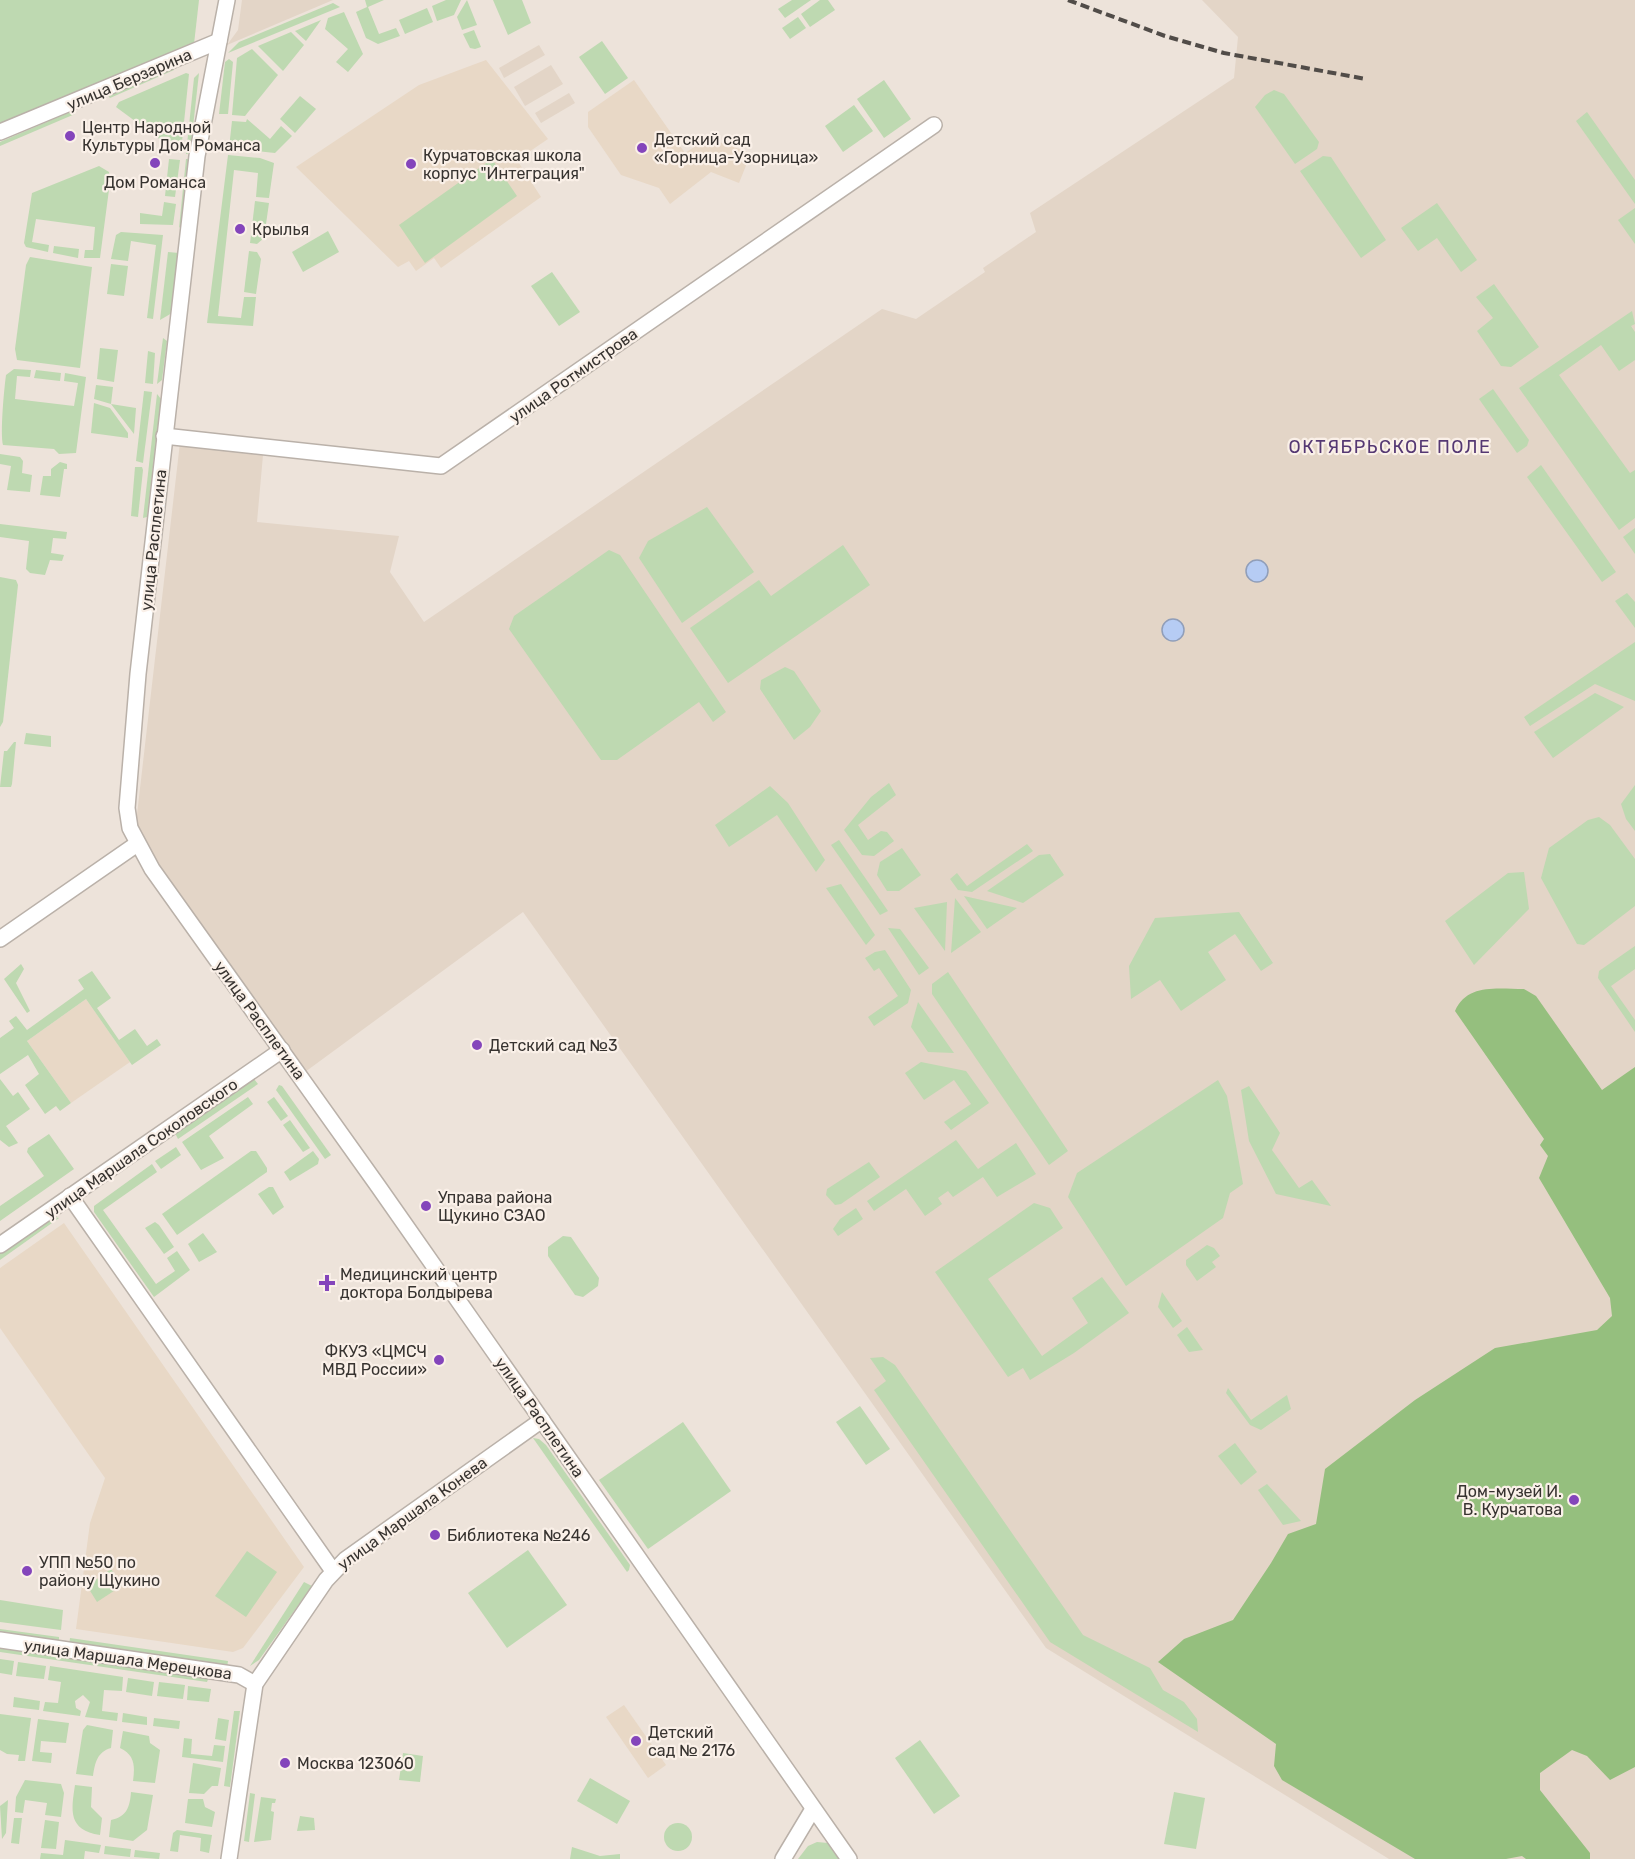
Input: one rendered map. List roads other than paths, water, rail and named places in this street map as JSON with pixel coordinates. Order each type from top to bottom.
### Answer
[{"type":"street","points":[[219,41],[227,0]]},
{"type":"street","name":"улица Берзарина","points":[[0,132],[219,41]]},
{"type":"street","name":"улица Расплетина","points":[[219,41],[197,156],[164,436],[138,674],[127,808],[130,828],[137,844],[849,1859]]},
{"type":"street","name":"улица Ротмистрова","points":[[164,436],[441,466],[934,125]]},
{"type":"street","points":[[0,939],[137,844]]},
{"type":"street","name":"улица Маршала Соколовского","points":[[0,1245],[282,1050]]},
{"type":"street","points":[[70,1196],[333,1571]]},
{"type":"street","name":"улица Маршала Конева","points":[[229,1859],[255,1684],[333,1571],[346,1559],[542,1420]]},
{"type":"street","name":"улица Маршала Мерецкова","points":[[0,1640],[239,1675],[255,1684]]},
{"type":"street","points":[[783,1859],[813,1809]]},
{"type":"water","points":[[1257,560],[1265,563],[1268,571],[1265,579],[1257,582],[1249,579],[1246,571],[1249,563]]},
{"type":"water","points":[[1173,619],[1181,622],[1184,630],[1181,638],[1173,641],[1165,638],[1162,630],[1165,622]]},
{"type":"railway","points":[[1068,0],[1165,36],[1224,53],[1366,79]]},
{"type":"place","name":"Центр Народной Культуры Дом Романса","points":[[70,136]]},
{"type":"place","name":"Детский сад «Горница-Узорница»","points":[[642,148]]},
{"type":"place","name":"Дом Романса","points":[[155,163]]},
{"type":"place","name":"Курчатовская школа корпус \"Интеграция\"","points":[[411,164]]},
{"type":"place","name":"Крылья","points":[[240,229]]},
{"type":"place","name":"Детский сад №3","points":[[477,1045]]},
{"type":"place","name":"Управа района Щукино СЗАО","points":[[426,1206]]},
{"type":"place","name":"Медицинский центр доктора Болдырева","points":[[327,1283]]},
{"type":"place","name":"ФКУЗ «ЦМСЧ МВД России»","points":[[439,1360]]},
{"type":"place","name":"Дом-музей И. В. Курчатова","points":[[1574,1500]]},
{"type":"place","name":"Библиотека №246","points":[[435,1535]]},
{"type":"place","name":"УПП №50 по району Щукино","points":[[27,1571]]},
{"type":"place","name":"Детский сад № 2176","points":[[636,1741]]},
{"type":"place","name":"Москва 123060","points":[[285,1763]]},
{"type":"district","name":"ОКТЯБРЬСКОЕ ПОЛЕ","points":[[1390,447]]}]
